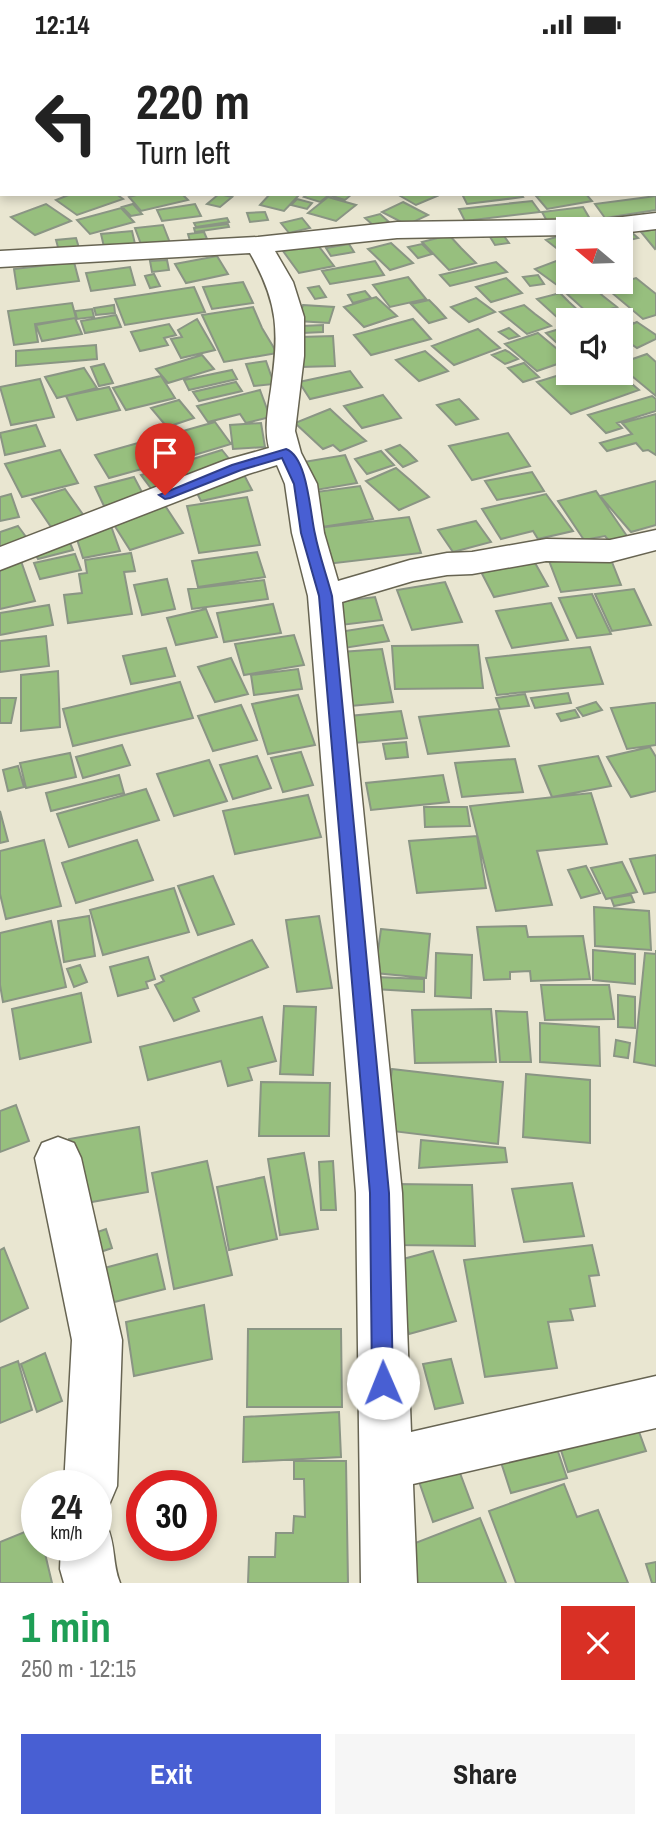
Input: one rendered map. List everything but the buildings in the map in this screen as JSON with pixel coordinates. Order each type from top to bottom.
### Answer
[{"type":"street","points":[[0,259],[258,245],[397,230],[606,227],[656,221]]},
{"type":"street","points":[[258,245],[280,282],[290,317],[290,356],[280,431],[286,453],[301,484],[308,533],[326,596],[380,1193],[384,1464],[389,1583]]},
{"type":"street","points":[[0,559],[237,467],[286,453]]},
{"type":"street","points":[[326,596],[410,571],[447,564],[472,563],[546,549],[610,551],[656,540]]},
{"type":"street","points":[[58,1157],[97,1340],[91,1470]]},
{"type":"street","points":[[384,1464],[656,1402]]},
{"type":"street","points":[[87,1561],[92,1583]]},
{"type":"route","points":[[165,495],[237,467],[286,453],[301,484],[308,533],[326,596],[380,1193],[383,1383]]}]
